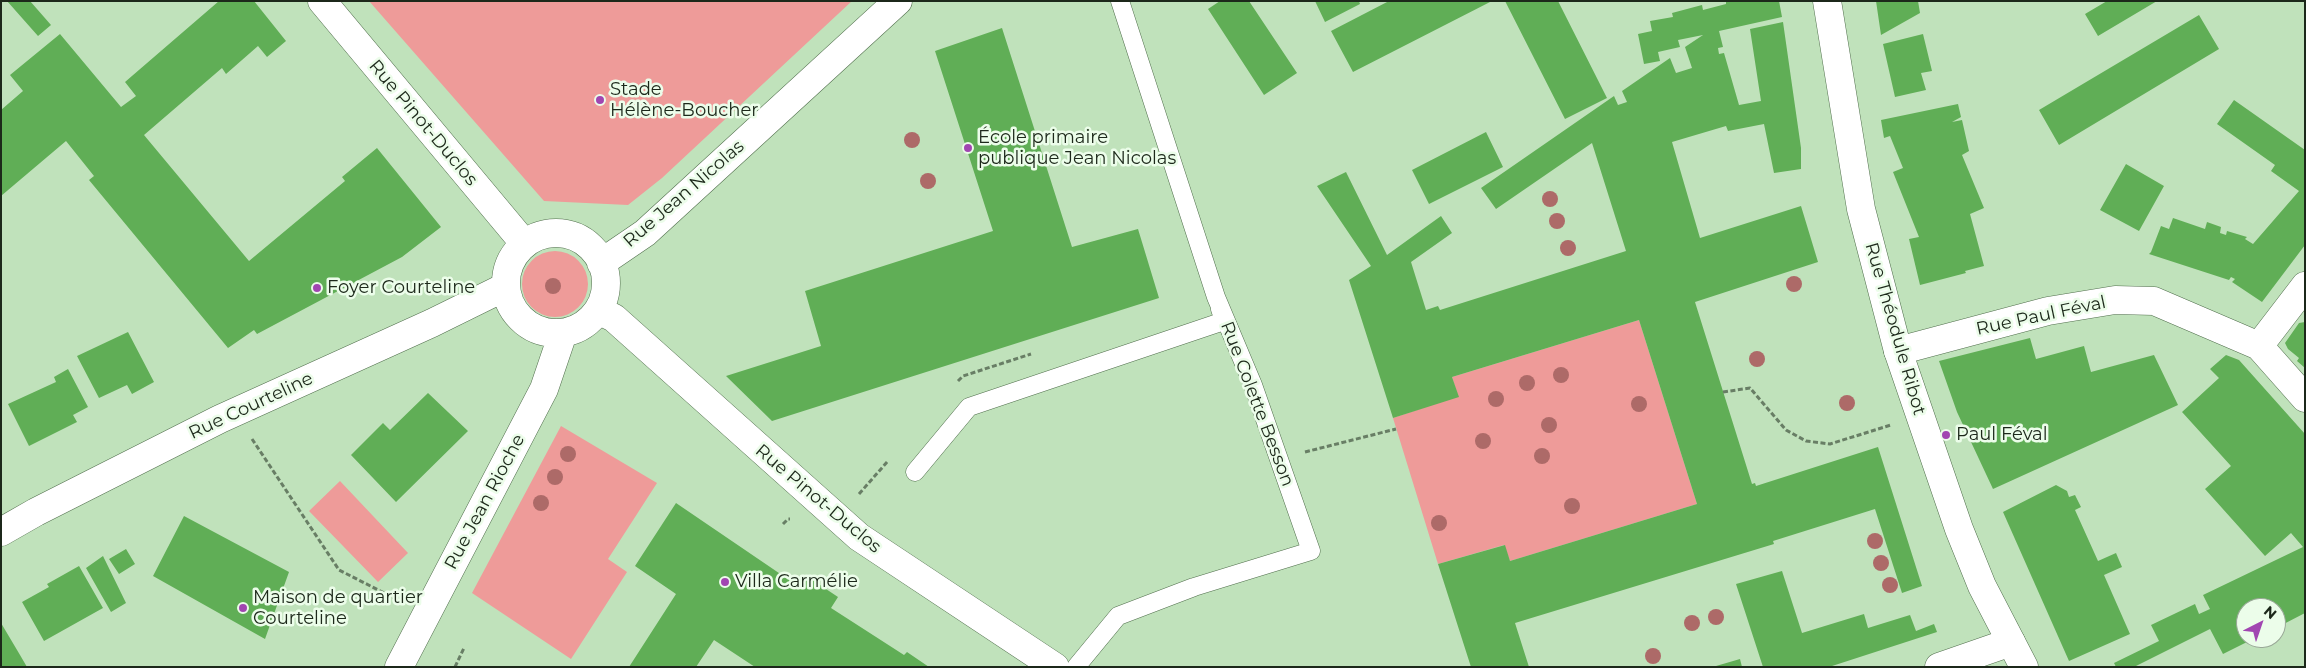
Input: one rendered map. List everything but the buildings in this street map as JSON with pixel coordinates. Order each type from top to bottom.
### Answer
[{"type":"street","name":"Rue Pinot-Duclos","points":[[322,1],[524,243]]},
{"type":"street","name":"Rue Jean Nicolas","points":[[601,263],[645,233],[898,1]]},
{"type":"street","name":"Rue Théodule Ribot","points":[[1827,1],[1861,209],[1898,351],[1959,529],[1982,586],[2024,667]]},
{"type":"street","points":[[554,232],[571,234],[586,242],[598,255],[601,263],[605,270],[606,288],[602,304],[593,318],[579,328],[563,334],[546,333],[530,327],[517,317],[509,302],[505,286],[506,270],[513,256],[524,243],[538,235],[554,232]]},
{"type":"street","name":"Rue Courteline","points":[[1,532],[36,512],[235,413],[432,323],[505,286]]},
{"type":"street","points":[[2259,346],[2301,298]]},
{"type":"street","name":"Rue Paul Féval","points":[[1898,351],[2048,312],[2116,300],[2154,301],[2259,346],[2305,398]]},
{"type":"street","name":"Rue Pinot-Duclos","points":[[598,310],[614,318],[859,538],[1055,667]]},
{"type":"street","name":"Rue Jean Rioche","points":[[400,667],[544,389],[563,334]]},
{"type":"street","points":[[1939,667],[2011,642]]},
{"type":"lane","name":"Rue Colette Besson","points":[[1076,667],[1118,616],[1194,587],[1310,551],[1253,384],[1216,297],[1120,1]]},
{"type":"lane","points":[[915,472],[969,407],[1224,321],[1216,297]]},
{"type":"path","points":[[1723,392],[1750,388],[1786,430],[1806,441],[1830,444],[1920,415]]},
{"type":"path","points":[[235,413],[338,570],[397,600],[430,607]]},
{"type":"path","points":[[1278,459],[1396,428]]},
{"type":"path","points":[[783,524],[788,518]]},
{"type":"path","points":[[455,667],[464,648]]},
{"type":"shaded area","name":"Stade Hélène-Boucher","points":[[369,1],[852,1],[662,178],[628,205],[544,201]]},
{"type":"shaded area","points":[[549,251],[561,251],[579,260],[586,271],[588,284],[586,297],[579,308],[568,315],[549,317],[536,312],[527,303],[522,290],[522,278],[527,265],[536,256]]},
{"type":"shaded area","points":[[1639,320],[1697,504],[1510,561],[1504,545],[1438,564],[1393,418],[1458,396],[1452,377]]},
{"type":"shaded area","points":[[561,426],[657,483],[608,559],[627,572],[571,659],[472,593]]},
{"type":"shaded area","points":[[340,481],[408,553],[378,582],[309,511]]},
{"type":"place","name":"Stade Hélène-Boucher","points":[[600,100]]},
{"type":"place","name":"École primaire publique Jean Nicolas","points":[[968,148]]},
{"type":"place","name":"Foyer Courteline","points":[[317,288]]},
{"type":"place","name":"Paul Féval","points":[[1946,435]]},
{"type":"place","name":"Villa Carmélie","points":[[725,582]]},
{"type":"place","name":"Maison de quartier Courteline","points":[[243,608]]}]
